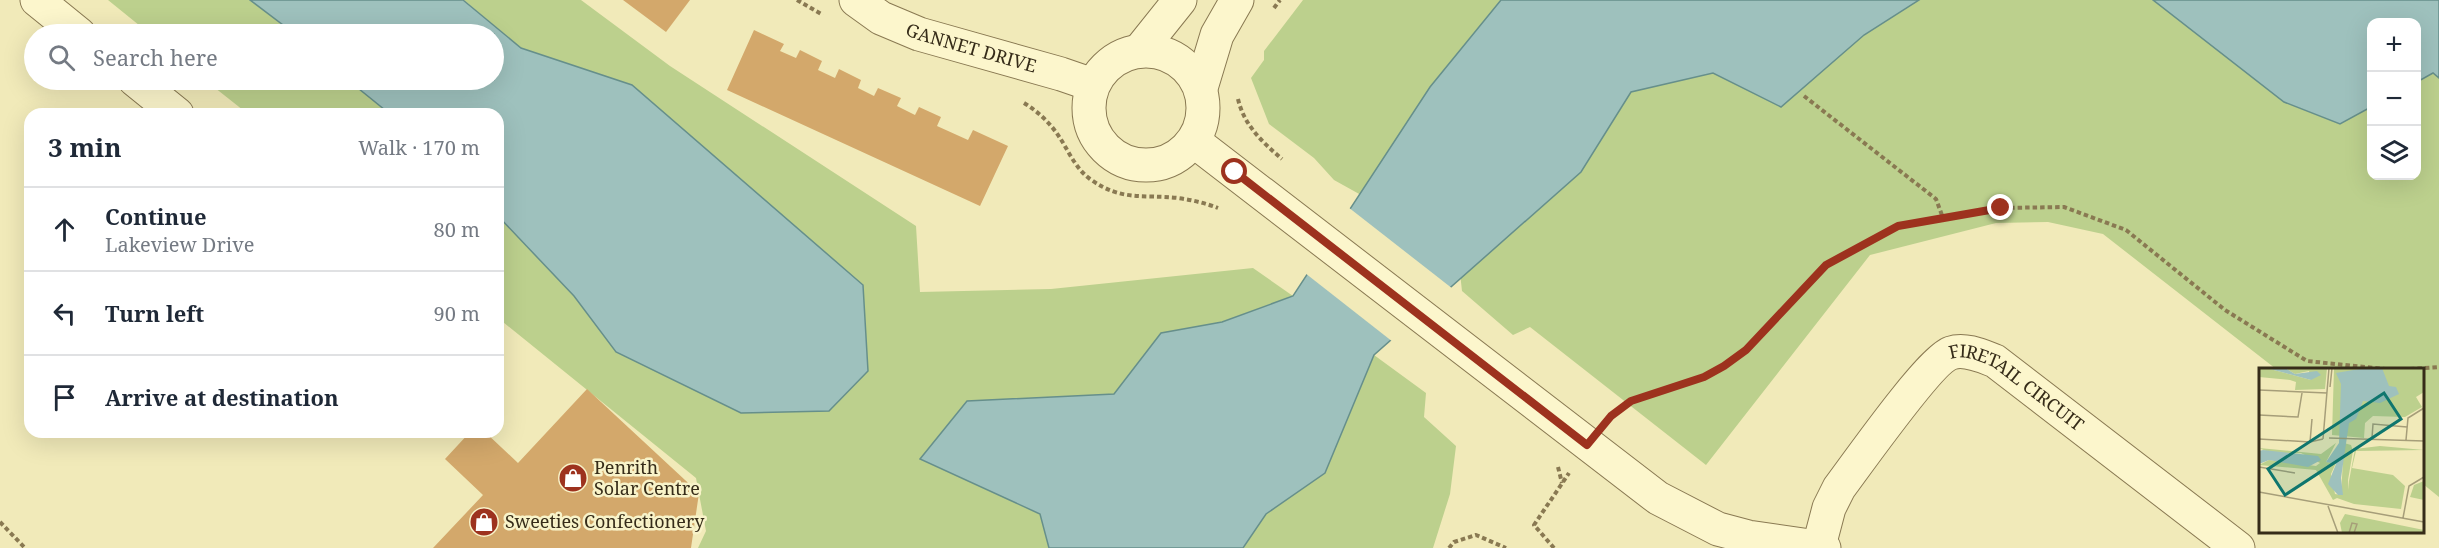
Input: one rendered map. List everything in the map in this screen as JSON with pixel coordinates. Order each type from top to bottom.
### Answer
[{"type":"street","points":[[37,0],[67,24]]},
{"type":"street","points":[[1140,50],[1180,0]]},
{"type":"street","points":[[1201,88],[1217,35],[1237,0]]},
{"type":"street","name":"GANNET DRIVE","points":[[878,6],[919,34],[1093,85]]},
{"type":"street","points":[[1140,50],[1159,51],[1176,59],[1191,71],[1201,88],[1204,107],[1201,127],[1195,142],[1180,155],[1165,162],[1140,165],[1117,157],[1104,147],[1094,134],[1089,109],[1093,85],[1104,68],[1120,56],[1140,50]]},
{"type":"street","points":[[147,90],[170,108]]},
{"type":"street","points":[[1195,142],[1658,498],[1718,529],[1748,537],[1821,547]]},
{"type":"street","name":"FIRETAIL CIRCUIT","points":[[1821,547],[1829,508],[1839,488],[1929,371],[1950,353],[1964,352],[1995,362],[2238,548]]},
{"type":"path","points":[[797,0],[830,19]]},
{"type":"path","points":[[1273,9],[1280,0]]},
{"type":"path","points":[[1237,95],[1241,113],[1258,139],[1283,160]]},
{"type":"path","points":[[1804,96],[1936,199],[1942,218]]},
{"type":"path","points":[[1018,101],[1044,118],[1074,161],[1089,178],[1111,191],[1134,197],[1177,198],[1201,202],[1223,210]]},
{"type":"path","points":[[1554,548],[1534,525],[1587,445],[1611,416],[1631,401],[1704,377],[1724,366],[1746,350],[1826,265],[1898,226],[2001,208],[2064,207],[2126,230],[2225,310],[2307,361],[2383,368]]},
{"type":"path","points":[[2416,368],[2439,367]]},
{"type":"path","points":[[1602,410],[1611,416]]},
{"type":"path","points":[[1557,465],[1562,483]]},
{"type":"path","points":[[0,522],[25,548]]},
{"type":"path","points":[[1449,548],[1454,542],[1476,535],[1506,548]]},
{"type":"green space","points":[[108,0],[250,0],[282,24],[138,24]]},
{"type":"green space","points":[[464,0],[581,0],[670,66],[916,226],[920,292],[1051,289],[1253,268],[1293,296],[1222,322],[1161,333],[1114,395],[967,401],[920,459],[1040,514],[1049,548],[698,548],[706,531],[696,478],[504,323],[504,222],[574,296],[616,352],[829,411],[868,371],[863,285],[632,85],[521,48],[504,34],[504,24],[492,24]]},
{"type":"green space","points":[[1303,0],[2439,0],[2439,497],[2424,485],[2424,368],[2275,368],[2103,234],[2048,222],[1996,223],[1870,255],[1706,465],[1530,327],[1513,335],[1462,291],[1460,273],[1361,195],[1334,180],[1314,158],[1269,124],[1251,78],[1264,60],[1264,51]]},
{"type":"green space","points":[[218,90],[360,90],[383,108],[240,108]]},
{"type":"green space","points":[[1374,355],[1426,393],[1424,417],[1456,446],[1450,494],[1433,548],[1243,548],[1266,514],[1325,473]]},
{"type":"water","points":[[250,0],[463,0],[492,24],[282,24]]},
{"type":"water","points":[[1501,0],[1919,0],[1864,35],[1781,107],[1713,73],[1631,92],[1581,172],[1374,355],[1325,473],[1266,514],[1243,548],[1049,548],[1040,514],[920,459],[967,401],[1114,394],[1161,333],[1222,322],[1293,296],[1430,87]]},
{"type":"water","points":[[2153,0],[2439,0],[2439,78],[2433,73],[2421,80],[2421,18],[2367,18],[2367,109],[2340,124],[2284,102]]},
{"type":"water","points":[[504,34],[521,48],[632,85],[863,285],[868,371],[829,411],[741,413],[616,352],[574,296],[504,222],[504,108],[383,108],[360,90],[504,90]]},
{"type":"pier","points":[[1348,207],[1453,289],[1393,342],[1305,273]]},
{"type":"building","points":[[623,0],[690,0],[666,32]]},
{"type":"building","points":[[754,30],[784,44],[780,51],[796,58],[800,50],[822,61],[818,70],[835,78],[839,69],[861,80],[858,88],[874,96],[878,88],[901,98],[897,106],[915,115],[919,107],[941,117],[937,126],[968,140],[973,130],[1008,146],[980,206],[727,90]]},
{"type":"building","name":"Penrith Solar Centre","points":[[587,389],[699,493],[691,548],[433,548],[483,495],[445,459],[464,438],[491,438],[518,463]]},
{"type":"place","name":"Penrith Solar Centre","points":[[573,478]]},
{"type":"place","name":"Sweeties Confectionery","points":[[484,522]]},
{"type":"route","points":[[1235,172],[1587,445],[1611,416],[1631,401],[1704,377],[1746,350],[1826,265],[1898,226],[2001,208]]}]
